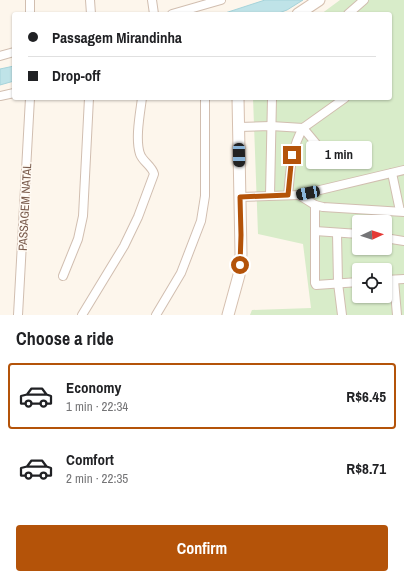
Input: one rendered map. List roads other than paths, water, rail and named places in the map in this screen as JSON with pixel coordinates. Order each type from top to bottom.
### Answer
[{"type":"street","points":[[30,0],[30,12]]},
{"type":"street","points":[[90,0],[91,12]]},
{"type":"street","points":[[152,0],[154,12]]},
{"type":"street","points":[[177,12],[201,3],[221,0]]},
{"type":"street","points":[[301,12],[319,0]]},
{"type":"street","points":[[350,12],[364,0]]},
{"type":"street","points":[[0,56],[12,53]]},
{"type":"street","points":[[0,96],[12,93]]},
{"type":"street","name":"PASSAGEM NATAL","points":[[18,315],[30,100]]},
{"type":"street","points":[[63,276],[78,239],[83,216],[89,100]]},
{"type":"street","points":[[82,315],[124,246],[138,217],[154,174],[152,169],[142,158],[138,146],[142,100]]},
{"type":"street","points":[[156,315],[181,272],[201,221],[205,196],[205,100]]},
{"type":"street","points":[[228,315],[239,276],[241,254],[238,100]]},
{"type":"street","points":[[270,196],[272,100]]},
{"type":"street","points":[[288,195],[292,155],[296,141],[303,128],[342,100]]},
{"type":"street","points":[[239,127],[271,126],[303,128],[318,146]]},
{"type":"street","points":[[240,197],[299,195],[404,170]]},
{"type":"street","points":[[299,195],[315,205],[323,207],[402,212],[400,191],[392,173]]},
{"type":"street","points":[[315,205],[315,283],[316,285],[352,282]]},
{"type":"street","points":[[315,231],[352,234]]},
{"type":"street","points":[[337,233],[338,283],[342,315]]},
{"type":"street","points":[[392,239],[404,241]]},
{"type":"street","points":[[392,280],[404,279]]},
{"type":"street","points":[[392,293],[397,315]]},
{"type":"water","points":[[265,0],[303,0],[282,12],[228,12]]},
{"type":"water","points":[[12,66],[12,82],[0,85],[0,69]]}]
